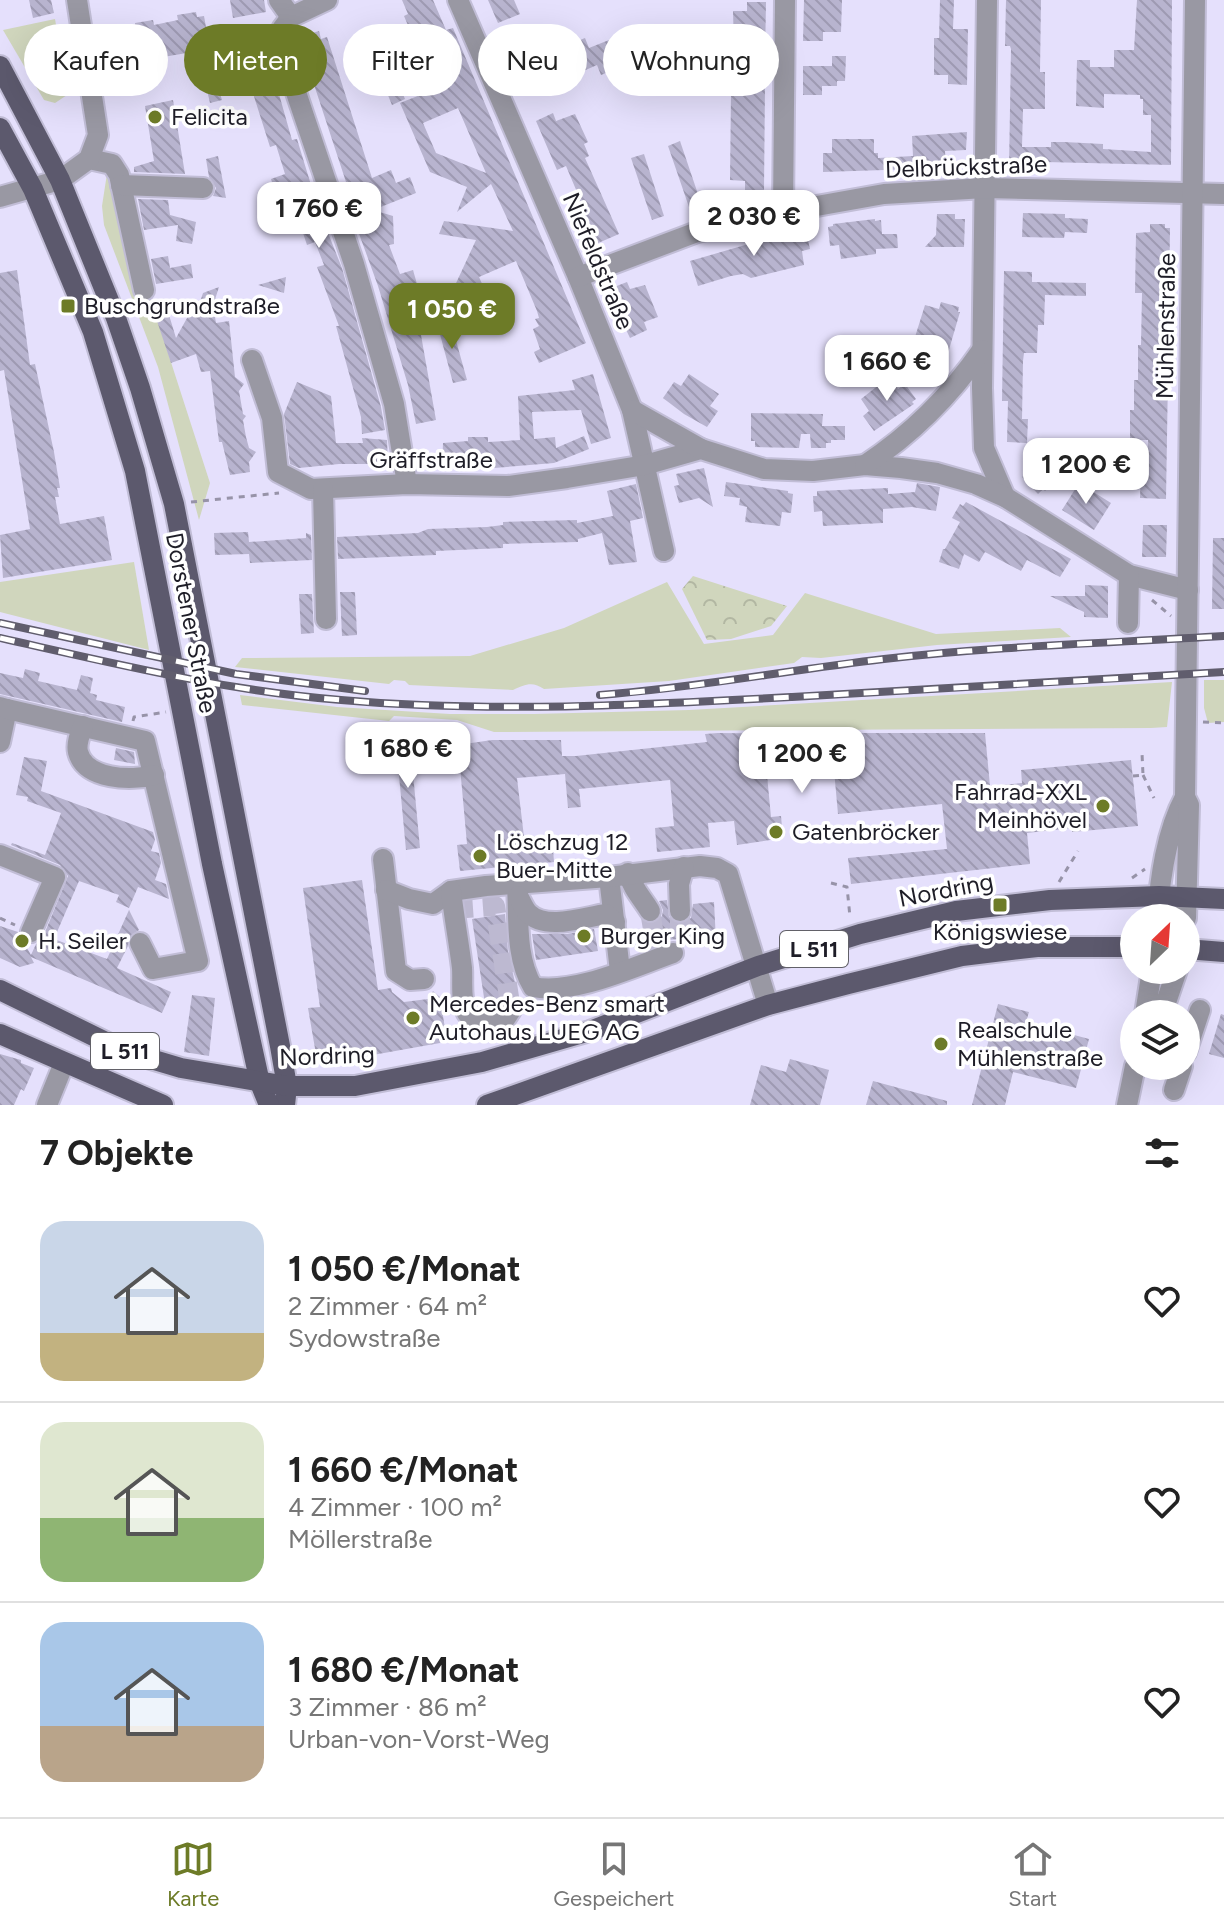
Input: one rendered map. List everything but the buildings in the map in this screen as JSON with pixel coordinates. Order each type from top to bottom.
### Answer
[{"type":"main road","name":"Dorstener Straße","points":[[0,66],[60,180],[116,318],[174,504],[286,1096]]},
{"type":"main road","name":"Dorstener Straße","points":[[0,128],[33,189],[93,332],[135,471],[209,849],[260,1083],[269,1105]]},
{"type":"main road","name":"Nordring","points":[[0,990],[124,1051],[181,1068],[260,1083],[286,1096],[482,1062],[590,1031],[758,966],[860,934],[956,911],[1050,900],[1159,896],[1224,899]]},
{"type":"main road","name":"L 511","points":[[487,1105],[768,1005],[962,956],[1037,947],[1120,947]]},
{"type":"main road","points":[[1200,950],[1224,952]]},
{"type":"main road","name":"L 511","points":[[0,1034],[163,1105]]},
{"type":"street","points":[[0,197],[60,180],[89,159],[98,135],[77,0]]},
{"type":"street","points":[[279,0],[291,17]]},
{"type":"street","points":[[327,0],[291,17],[282,29],[282,51],[354,264],[394,404],[407,484]]},
{"type":"street","name":"Niefeldstraße","points":[[458,0],[632,410],[664,551]]},
{"type":"street","points":[[783,212],[785,0]]},
{"type":"street","points":[[987,0],[982,350],[984,448],[1005,497]]},
{"type":"street","name":"Mühlenstraße","points":[[1158,904],[1176,814],[1185,797],[1195,0]]},
{"type":"street","points":[[89,159],[112,164],[121,185],[144,290]]},
{"type":"street","points":[[121,185],[203,188]]},
{"type":"street","name":"Delbrückstraße","points":[[578,277],[697,232],[783,212],[884,194],[985,188],[1224,194]]},
{"type":"street","points":[[865,465],[928,416],[959,382],[982,350]]},
{"type":"street","name":"Gräffstraße","points":[[252,360],[272,418],[278,472],[311,489],[407,484],[508,486],[645,465],[701,449]]},
{"type":"street","points":[[632,410],[701,449],[764,469],[813,471],[865,465],[937,473],[976,484],[1005,497],[1129,575],[1188,590]]},
{"type":"street","points":[[323,489],[326,619]]},
{"type":"street","points":[[1128,623],[1129,575]]},
{"type":"street","points":[[0,742],[4,708],[145,741],[198,961],[153,969],[140,943]]},
{"type":"street","points":[[83,726],[76,748],[88,767],[112,777],[136,780],[154,775]]},
{"type":"street","name":"Mühlenstraße","points":[[1185,797],[1189,805],[1187,904]]},
{"type":"street","points":[[0,855],[55,877],[31,932]]},
{"type":"street","points":[[383,859],[396,971],[410,980],[424,979]]},
{"type":"street","points":[[386,890],[433,904],[451,891],[517,890],[684,867],[717,868],[728,874],[768,1005]]},
{"type":"street","points":[[680,911],[679,884],[684,867]]},
{"type":"street","points":[[618,875],[650,911]]},
{"type":"street","points":[[618,875],[615,922],[620,971]]},
{"type":"street","points":[[517,890],[529,914],[542,920],[559,921],[606,914],[615,922]]},
{"type":"street","points":[[517,890],[520,939],[527,977],[533,987],[545,989],[590,982],[673,948]]},
{"type":"street","points":[[451,891],[463,1002],[468,1013],[476,1022],[503,1022],[511,1010]]},
{"type":"street","points":[[47,1105],[64,1063]]},
{"type":"street","points":[[1174,1090],[1177,1080]]},
{"type":"path","points":[[174,504],[280,493]]},
{"type":"path","points":[[1129,575],[1146,595],[1188,632]]},
{"type":"path","points":[[1187,722],[1224,723]]},
{"type":"path","points":[[1142,753],[1143,775],[1154,798]]},
{"type":"path","points":[[1133,776],[1143,775]]},
{"type":"path","points":[[1050,900],[1078,851]]},
{"type":"path","points":[[831,883],[847,887],[850,919],[860,934]]},
{"type":"green space","points":[[55,19],[56,24],[31,24]]},
{"type":"green space","points":[[24,26],[24,66],[3,30]]},
{"type":"green space","points":[[42,96],[66,96],[55,103],[44,100]]},
{"type":"green space","points":[[108,167],[210,483],[199,520],[158,367],[104,225],[102,206]]},
{"type":"green space","points":[[134,562],[149,650],[0,612],[0,582]]},
{"type":"green space","points":[[693,576],[787,606],[771,626],[731,639],[707,640],[682,589]]},
{"type":"green space","points":[[667,582],[704,644],[773,635],[805,593],[936,634],[1060,628],[1071,637],[937,645],[821,658],[802,657],[794,663],[669,681],[544,689],[533,684],[513,690],[409,685],[405,681],[394,680],[389,684],[235,667],[242,658],[470,656],[564,628]]},
{"type":"green space","points":[[1204,680],[1224,680],[1224,722],[1208,723],[1204,708]]},
{"type":"green space","points":[[1172,682],[1167,727],[1151,728],[494,732],[457,720],[394,716],[389,721],[242,705],[240,695],[337,707],[450,714],[534,714],[689,710]]},
{"type":"tunnel","points":[[453,909],[495,906],[511,1010]]},
{"type":"tunnel","points":[[650,911],[655,941],[666,953]]},
{"type":"tunnel","points":[[680,911],[680,939]]},
{"type":"railway","points":[[0,623],[236,674],[365,691]]},
{"type":"railway","points":[[600,695],[926,655],[1224,636]]},
{"type":"railway","points":[[0,638],[169,675],[255,690],[341,700],[454,706],[679,703],[1224,672]]},
{"type":"place","name":"Felicita","points":[[155,117]]},
{"type":"place","name":"Buschgrundstraße","points":[[68,306]]},
{"type":"place","name":"Fahrrad-XXL Meinhövel","points":[[1103,806]]},
{"type":"place","name":"Gatenbröcker","points":[[776,832]]},
{"type":"place","name":"Löschzug 12 Buer-Mitte","points":[[480,856]]},
{"type":"place","name":"Königswiese","points":[[1000,905]]},
{"type":"place","name":"Burger King","points":[[584,936]]},
{"type":"place","name":"H. Seiler","points":[[22,941]]},
{"type":"place","name":"Mercedes-Benz smart Autohaus LUEG AG","points":[[413,1018]]},
{"type":"place","name":"Realschule Mühlenstraße","points":[[941,1044]]}]
